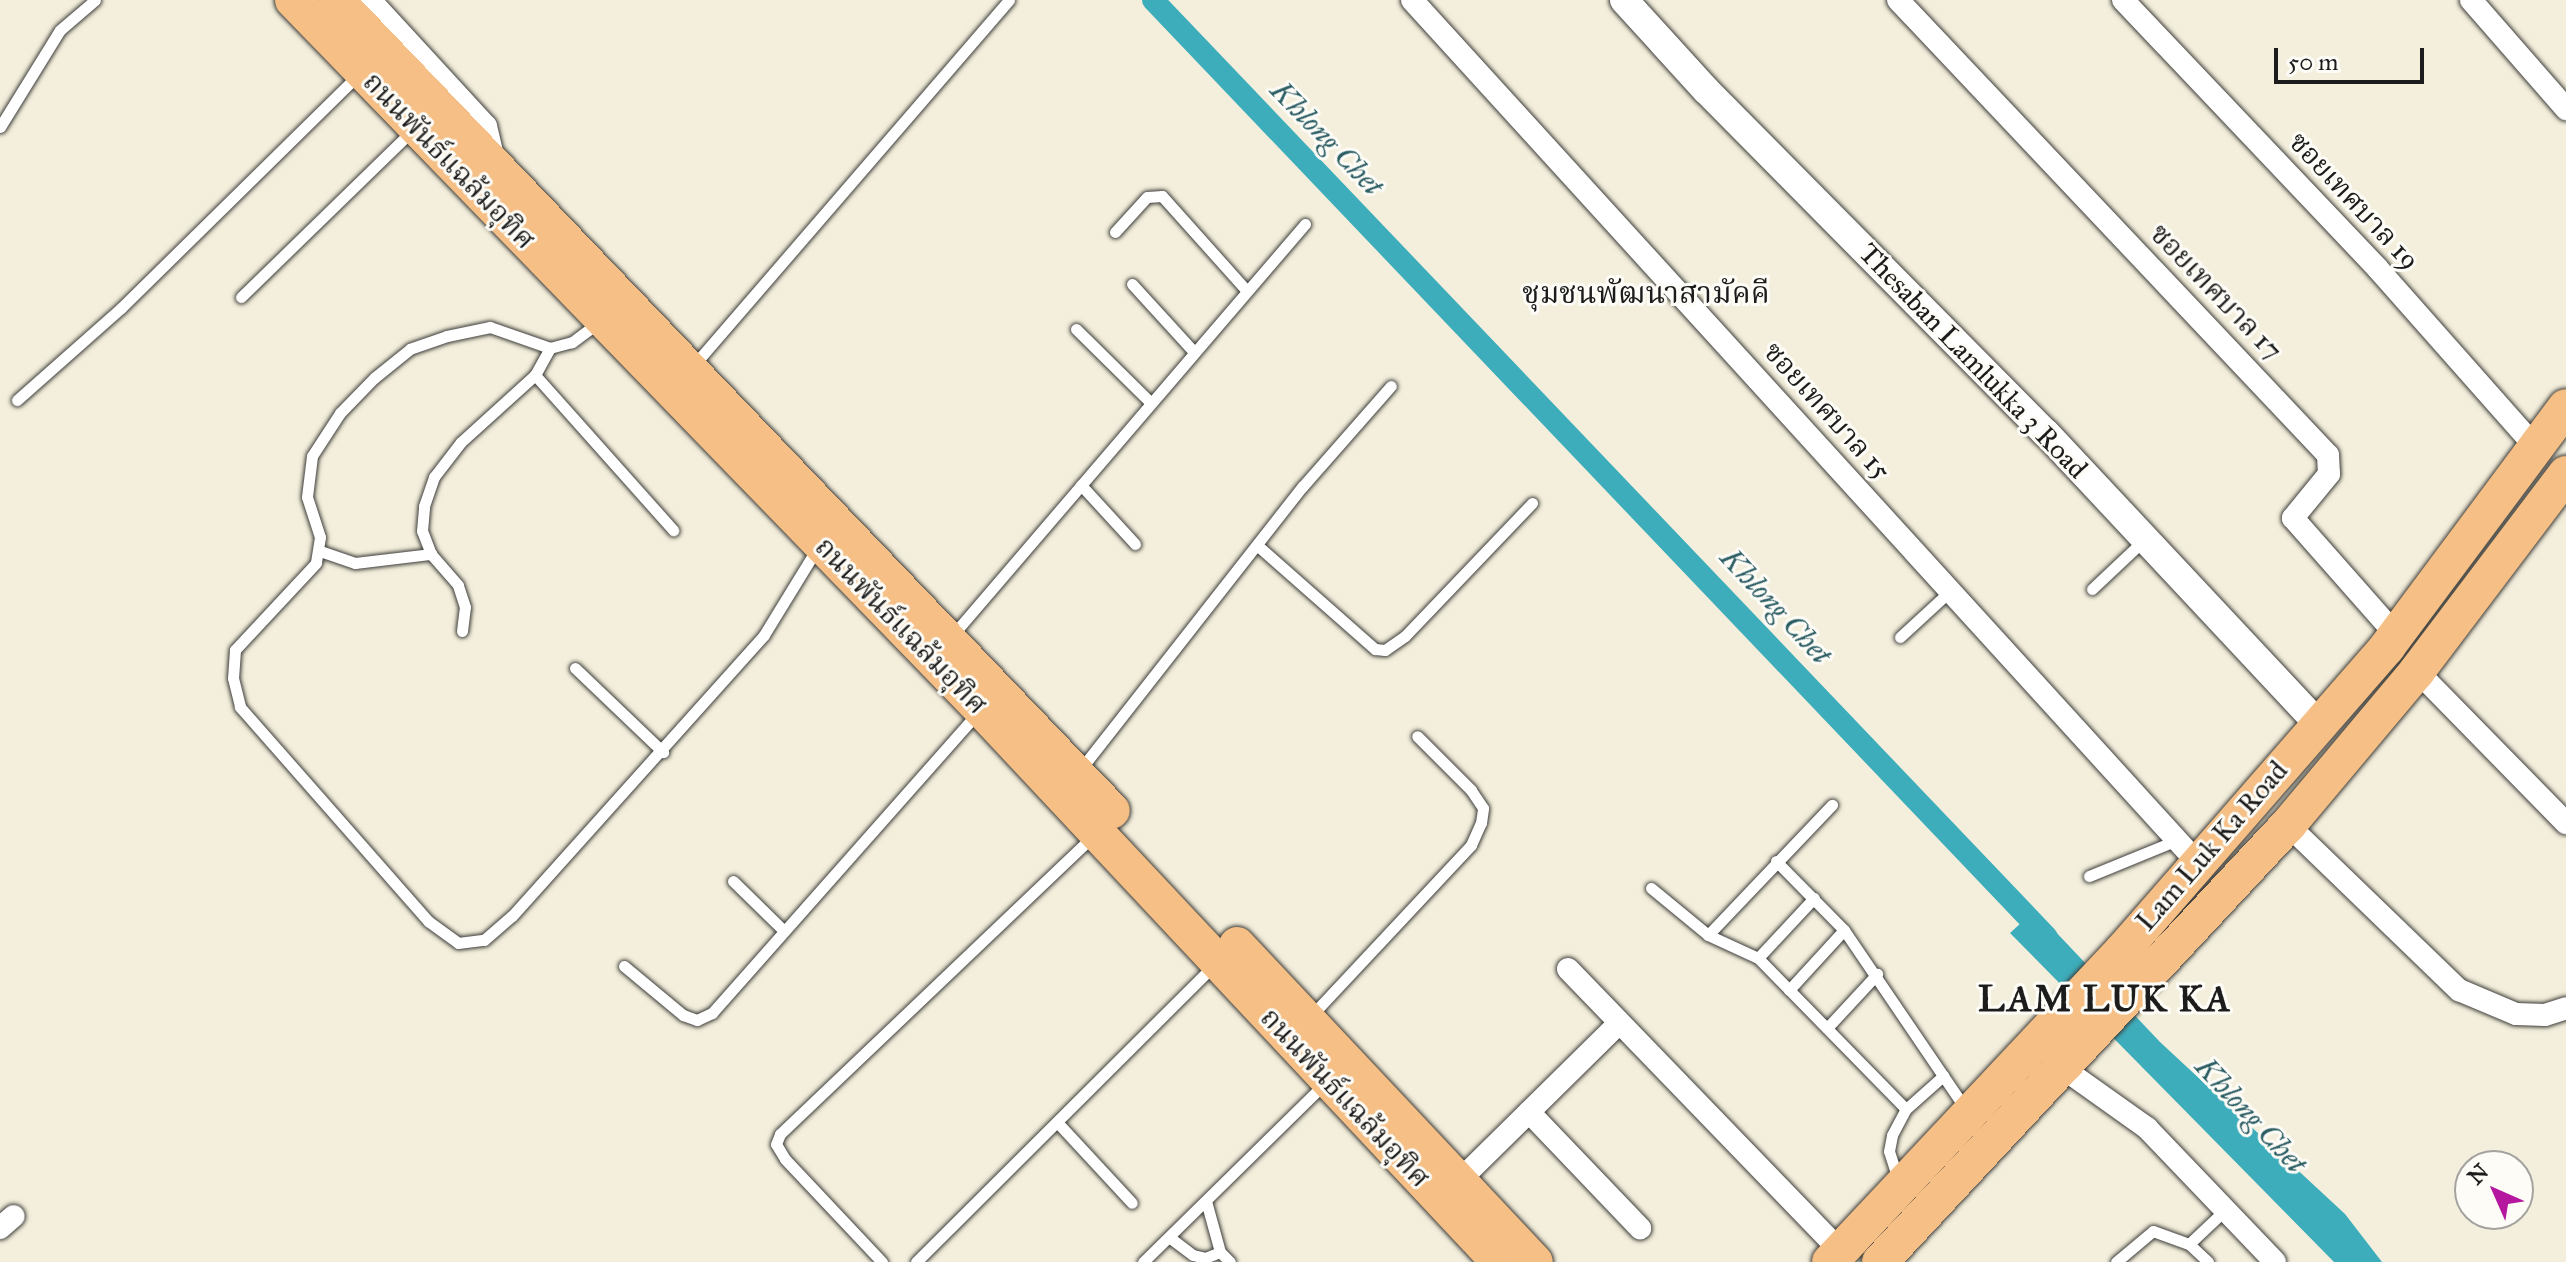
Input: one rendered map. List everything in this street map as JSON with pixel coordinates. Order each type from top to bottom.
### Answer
[{"type":"main road","name":"ถนนพันธ์แฉล้มอุทิศ","points":[[293,0],[981,709],[1499,1262]]},
{"type":"main road","name":"ถนนพันธ์แฉล้มอุทิศ","points":[[336,0],[950,637],[1535,1262]]},
{"type":"main road","name":"Lam Luk Ka Road","points":[[1835,1257],[2123,950],[2187,851],[2319,725],[2396,635],[2566,407]]},
{"type":"main road","name":"Lam Luk Ka Road","points":[[1880,1262],[2067,1066],[2288,825],[2417,671],[2564,480]]},
{"type":"street","points":[[370,0],[486,126],[493,163]]},
{"type":"street","name":"ซอยเทศบาล 15","points":[[1412,0],[2187,851]]},
{"type":"street","name":"Thesaban Lamlukka 3 Road","points":[[1624,0],[2319,725]]},
{"type":"street","name":"ซอยเทศบาล 17","points":[[1898,0],[2328,455],[2329,474],[2293,518],[2396,635]]},
{"type":"street","name":"ซอยเทศบาล 19","points":[[2123,0],[2378,269],[2537,449]]},
{"type":"street","points":[[2471,0],[2566,109]]},
{"type":"street","points":[[2417,671],[2566,823]]},
{"type":"street","points":[[2288,825],[2459,990],[2516,1014],[2545,1015],[2566,1008]]},
{"type":"street","points":[[1568,969],[1835,1257]]},
{"type":"street","points":[[1459,1181],[1619,1023]]},
{"type":"street","points":[[2067,1066],[2123,1107],[2275,1262]]},
{"type":"street","points":[[1529,1112],[1640,1228]]},
{"type":"lane","points":[[0,127],[60,30],[95,0]]},
{"type":"lane","points":[[691,369],[1009,0]]},
{"type":"lane","points":[[17,400],[121,308],[362,71]]},
{"type":"lane","points":[[241,297],[416,127]]},
{"type":"lane","points":[[1115,232],[1147,197],[1162,196],[1247,291]]},
{"type":"lane","points":[[950,637],[1305,224]]},
{"type":"lane","points":[[1132,284],[1194,352]]},
{"type":"lane","points":[[602,319],[572,342],[550,348],[490,327],[410,349],[374,378],[340,413],[312,456],[307,497],[320,551],[316,563],[235,650],[233,678],[240,707],[408,899],[458,943],[484,940],[512,916],[663,752],[764,635],[821,543]]},
{"type":"lane","points":[[1076,329],[1151,403]]},
{"type":"lane","points":[[462,631],[465,607],[458,585],[431,554],[422,531],[434,477],[461,442],[535,375],[550,348]]},
{"type":"lane","points":[[535,375],[673,530]]},
{"type":"lane","points":[[1077,773],[1258,546],[1391,386]]},
{"type":"lane","points":[[1081,485],[1135,544]]},
{"type":"lane","points":[[1258,546],[1375,649],[1385,650],[1405,636],[1532,503]]},
{"type":"lane","points":[[2092,589],[2144,539]]},
{"type":"lane","points":[[320,551],[355,563],[431,554]]},
{"type":"lane","points":[[1900,637],[1950,591]]},
{"type":"lane","points":[[575,668],[663,752]]},
{"type":"lane","points":[[624,966],[683,1015],[697,1020],[712,1013],[981,709]]},
{"type":"lane","points":[[1308,1020],[1471,845],[1481,823],[1483,808],[1471,790],[1417,736]]},
{"type":"lane","points":[[1708,935],[1832,805]]},
{"type":"lane","points":[[882,1262],[785,1159],[776,1144],[780,1134],[1098,832]]},
{"type":"lane","points":[[2089,876],[2187,851]]},
{"type":"lane","points":[[1776,861],[1844,930],[1877,974],[1968,1114]]},
{"type":"lane","points":[[733,881],[784,931]]},
{"type":"lane","points":[[1651,888],[1708,935],[1758,958],[1906,1109]]},
{"type":"lane","points":[[1758,958],[1814,898]]},
{"type":"lane","points":[[1789,990],[1844,930]]},
{"type":"lane","points":[[916,1262],[1219,960]]},
{"type":"lane","points":[[1827,1028],[1877,974]]},
{"type":"lane","points":[[1900,1187],[1889,1151],[1906,1109],[1943,1076]]},
{"type":"lane","points":[[1143,1262],[1327,1081]]},
{"type":"lane","points":[[1057,1122],[1132,1203]]},
{"type":"lane","points":[[1206,1201],[1220,1252],[1230,1262]]},
{"type":"lane","points":[[2189,1244],[2226,1209]]},
{"type":"lane","points":[[2120,1260],[2153,1231],[2189,1244],[2208,1262]]},
{"type":"lane","points":[[1169,1237],[1193,1255],[1205,1258],[1220,1252]]},
{"type":"water","points":[[2035,910],[2160,1042],[2345,1214],[2382,1262],[2334,1262],[2010,933]]},
{"type":"waterway","name":"Khlong Chet","points":[[1153,0],[2047,937]]},
{"type":"district","name":"ชุมชนพัฒนาสามัคคี","points":[[1646,293]]},
{"type":"district","name":"LAM LUK KA","points":[[2105,1000]]}]
